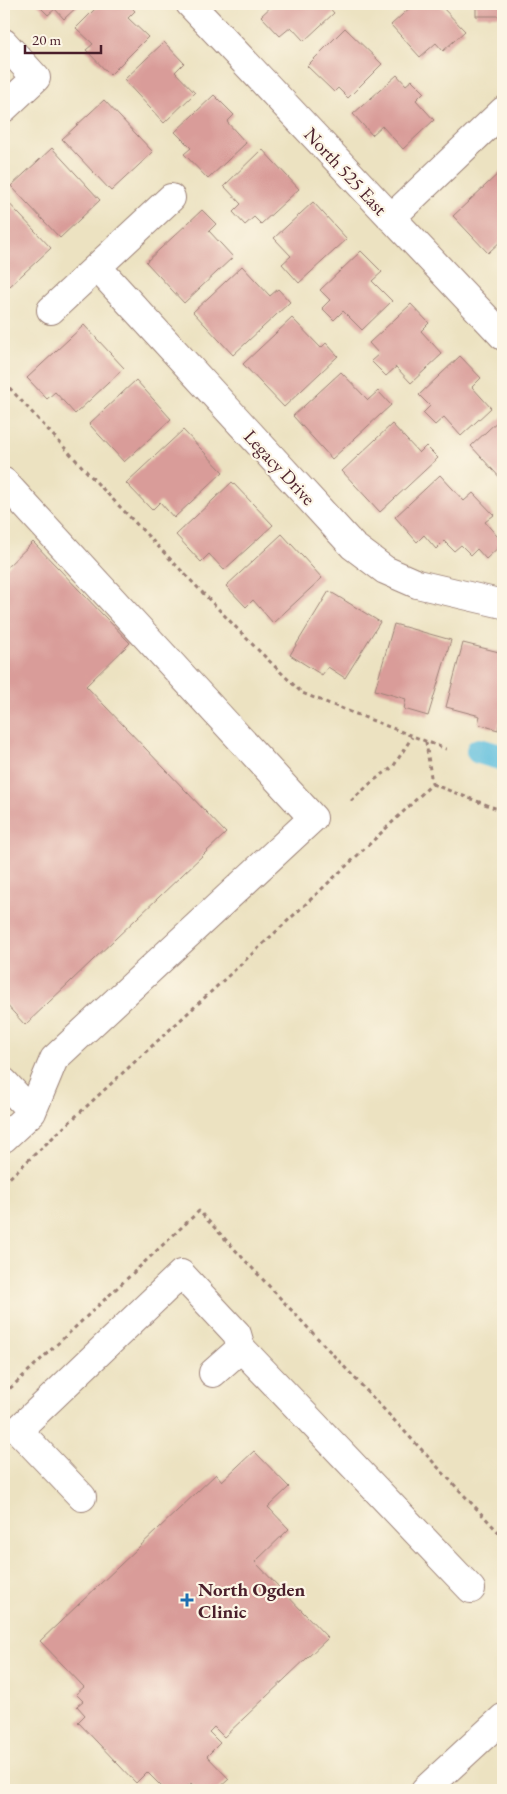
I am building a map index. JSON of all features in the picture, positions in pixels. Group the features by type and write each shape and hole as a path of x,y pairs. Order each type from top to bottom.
{"street":[{"name":"North 525 East","path":"190,4 503,336"},
{"path":"4,43 36,78 4,108"},
{"path":"391,218 503,111"},
{"path":"51,310 171,198"},
{"name":"Legacy Drive","path":"96,267 353,546 385,570 417,584 503,604"},
{"path":"4,482 313,818 54,1059 32,1112 4,1138"},
{"path":"4,1082 32,1112"},
{"path":"82,1497 18,1430 181,1274 237,1334 240,1348 471,1589"},
{"path":"213,1374 240,1348"},
{"path":"425,1790 503,1718"}],"path":[{"path":"4,382 99,485 251,643 302,693 446,749"},
{"path":"351,801 373,781 393,767 412,737"},
{"path":"426,742 432,784"},
{"path":"432,784 494,808 503,809"},
{"path":"4,1183 334,879 432,784"}],"building":[{"path":"37,4 80,4 64,19 55,9 48,15"},
{"path":"100,4 128,4 135,11 128,18 148,37 110,75 86,50 93,44 76,28"},
{"path":"274,4 326,4 334,13 304,41 291,27 280,36 261,16"},
{"path":"414,4 439,4 465,31 443,51 436,43 420,57 391,25"},
{"path":"476,4 503,4 503,16 476,16"},
{"path":"345,28 382,64 348,98 338,88 334,92 307,66"},
{"path":"164,42 184,63 175,72 195,93 164,123 124,80"},
{"path":"397,75 406,85 412,80 424,92 416,100 434,120 403,149 382,126 372,135 353,114"},
{"path":"214,95 234,115 227,122 246,143 208,179 184,154 191,148 175,132"},
{"path":"104,100 153,152 111,191 62,139"},
{"path":"52,148 100,200 60,238 11,186"},
{"path":"262,149 299,189 261,224 254,217 245,225 233,212 241,204 224,186"},
{"path":"502,170 503,239 488,253 453,216"},
{"path":"4,198 51,248 10,286 4,280"},
{"path":"313,202 347,239 299,283 282,264 291,256 274,238"},
{"path":"202,210 216,224 209,231 233,257 184,303 146,262"},
{"path":"361,251 382,272 372,281 392,301 362,330 343,311 334,320 322,308 330,300 320,290"},
{"path":"503,261 503,275 496,267"},
{"path":"242,266 270,296 278,289 290,302 233,355 193,312"},
{"path":"411,304 429,323 421,331 442,354 411,383 396,367 386,376 371,361 379,354 369,343"},
{"path":"292,318 321,348 326,343 338,356 284,407 243,364"},
{"path":"84,325 124,368 75,414 55,392 47,399 27,378"},
{"path":"460,356 481,378 472,387 491,408 461,436 444,417 435,425 423,413 430,406 419,395"},
{"path":"341,372 368,400 378,391 391,405 332,459 293,416"},
{"path":"136,380 171,419 124,462 89,424"},
{"path":"503,416 503,481 471,446"},
{"path":"392,424 419,453 426,446 438,458 380,512 342,471"},
{"path":"183,430 223,472 174,518 160,502 152,510 126,483"},
{"path":"440,475 464,501 473,493 494,515 485,522 503,543 486,559 477,549 471,555 461,545 454,551 444,541 436,549 424,535 417,542 395,517"},
{"path":"232,482 273,525 224,570 209,554 201,562 176,535"},
{"path":"282,534 322,578 273,623 253,600 246,607 226,586"},
{"path":"33,542 130,643 86,686 226,833 25,1025 4,1002 4,570"},
{"path":"329,591 380,622 345,678 328,667 322,675 290,655"},
{"path":"394,624 451,640 428,716 404,709 406,699 375,690"},
{"path":"463,643 503,653 503,710 498,730 478,724 480,716 446,707"},
{"name":"North Ogden Clinic","path":"254,1451 289,1487 268,1507 289,1529 255,1562 328,1638 224,1737 214,1727 209,1732 220,1743 207,1756 229,1779 217,1790 198,1790 191,1783 184,1790 165,1790 147,1772 136,1783 78,1722 85,1715 77,1706 83,1701 76,1694 84,1687 40,1641 216,1474 222,1481"}],"waterway":[{"path":"479,751 503,758"}],"place":[{"name":"North Ogden Clinic","path":"187,1600"}]}
